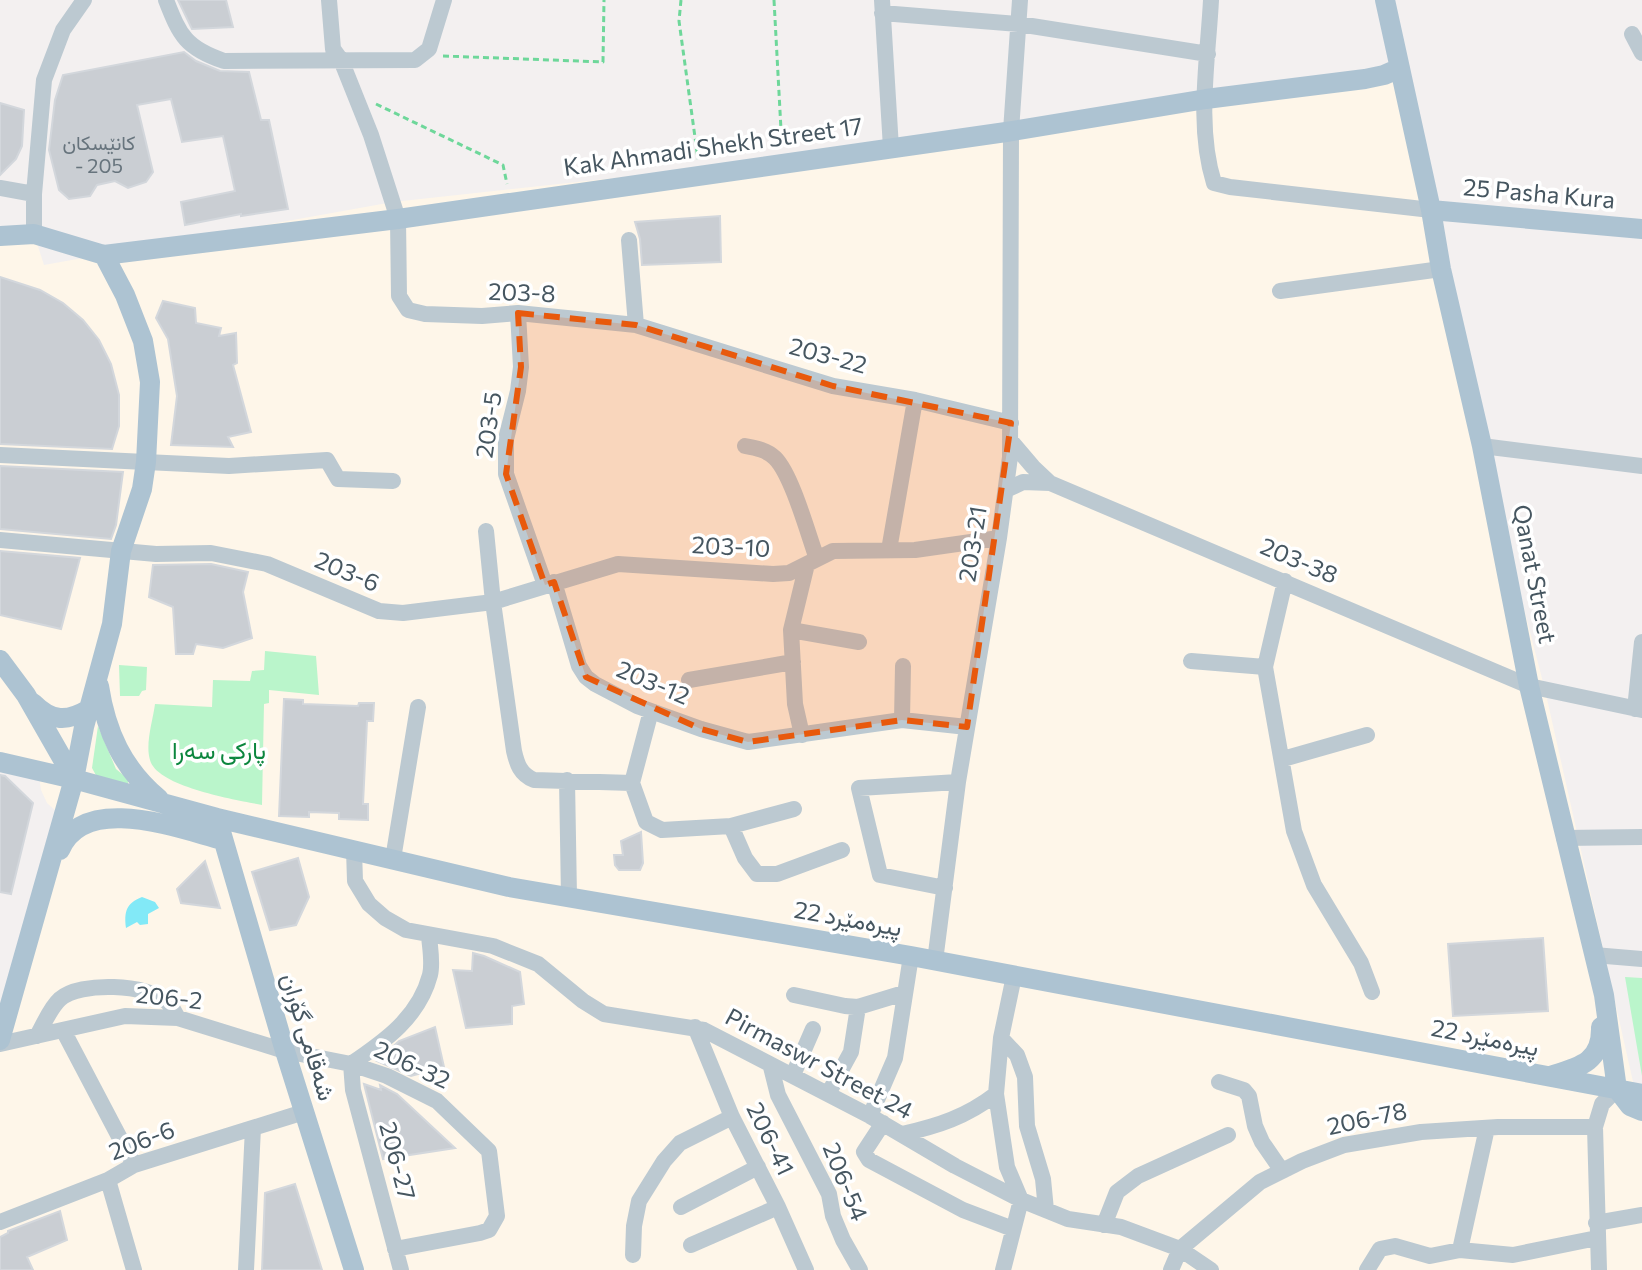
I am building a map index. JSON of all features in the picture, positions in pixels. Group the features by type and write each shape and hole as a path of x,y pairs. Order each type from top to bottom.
{"main road":[{"name":"Qanat Street","path":"1385,0 1441,269 1482,446 1529,686 1604,995 1617,1089"},
{"name":"Kak Ahmadi Shekh Street 17","path":"34,234 104,255 398,219 783,164 1206,99 1365,79 1400,68"},
{"name":"25 Pasha Kura","path":"1431,210 1642,229"},
{"path":"0,236 34,234"},
{"path":"42,895 112,624 121,551 142,489 146,462 150,382 143,341 125,295 104,255"},
{"path":"0,660 26,695 74,779"},
{"path":"98,678 115,744 140,783 166,805"},
{"path":"26,695 47,716 59,720 89,709"},
{"name":"22 پیرەمێرد","path":"0,762 217,818 509,887 911,956 1642,1094"},
{"path":"0,1042 7,997 65,839 84,823 109,818 140,819 223,840"},
{"name":"شەقامی گۆران","path":"217,818 285,1051 354,1270"},
{"path":"1549,1077 1581,1065 1596,1053 1601,1045 1600,1010 1604,995"},
{"path":"1617,1089 1630,1106 1642,1111"}],"street":[{"path":"34,234 34,194 44,80 63,30 84,0"},
{"path":"166,0 179,32 201,53 224,61 415,60 429,49 444,0"},
{"path":"329,0 333,49 355,94 398,219"},
{"name":"203-21","path":"935,961 958,782 1006,490 1011,432 1008,308 1011,131 1020,0"},
{"path":"1211,0 1206,99 1207,161 1214,183 1431,210"},
{"path":"891,148 882,7 1019,24 1208,54"},
{"path":"1632,34 1642,53"},
{"path":"0,188 34,194"},
{"name":"203-8","path":"398,219 399,296 408,310 468,316 518,313 636,325"},
{"path":"629,240 636,325"},
{"path":"1280,291 1441,269"},
{"name":"203-5","path":"518,313 521,367 506,439 506,474 549,584"},
{"name":"203-22","path":"636,325 833,386 915,400 1011,432"},
{"path":"889,550 915,400"},
{"name":"203-38","path":"1011,432 1033,467 1050,483"},
{"path":"745,446 766,451 777,459 789,483 812,562 791,630 795,704 802,735"},
{"path":"1482,446 1642,466"},
{"path":"0,455 229,466 327,460 338,479 393,481"},
{"name":"203-38","path":"1006,490 1023,482 1050,483 1529,686 1639,710"},
{"path":"486,531 514,751 525,776 534,780 632,783"},
{"name":"203-10","path":"549,584 618,564 762,575 789,573 833,551 915,550 999,538"},
{"name":"203-6","path":"0,540 156,554 211,553 267,564 379,611 423,612 493,602 549,584"},
{"path":"1285,581 1265,667 1294,831 1314,885 1361,963 1372,992"},
{"name":"203-12","path":"549,584 579,666 586,677 612,694 651,711 748,742 902,720 967,727"},
{"path":"791,630 859,642"},
{"path":"1639,710 1642,642"},
{"path":"1191,661 1265,667"},
{"path":"689,680 793,662"},
{"path":"902,720 903,666"},
{"path":"393,859 418,707"},
{"path":"651,711 632,783 646,822 662,830 731,826 794,809"},
{"path":"1283,759 1367,735"},
{"path":"567,780 569,897"},
{"path":"945,888 880,875 859,788 958,782"},
{"path":"731,826 745,858 757,874 777,874 842,850"},
{"path":"1564,838 1642,837"},
{"name":"Pirmaswr Street 24","path":"354,850 355,881 369,904 406,930 493,946 538,964 604,1014 695,1027 771,1067 793,1075 1021,1200 1068,1219 1121,1227 1180,1249 1211,1270"},
{"path":"351,1064 387,1040 416,1009 431,973 429,936"},
{"path":"1594,955 1642,959"},
{"path":"911,956 895,1058 864,1152 869,1160 963,1210 1013,1229"},
{"path":"1003,1270 1021,1200 1007,1167 996,1094 1001,1038 1014,976"},
{"path":"37,1036 58,1000 88,986 114,986 157,996 168,1002 178,1018"},
{"path":"794,995 858,1007 904,993"},
{"path":"828,1094 851,1052 858,1007"},
{"name":"206-2","path":"0,1042 125,1016 178,1018 285,1051"},
{"name":"206-41","path":"695,1027 732,1117 806,1270"},
{"path":"793,1075 813,1029"},
{"path":"63,1030 134,1165"},
{"path":"1001,1038 1017,1055 1025,1077 1027,1126 1043,1179 1046,1210"},
{"name":"206-32","path":"285,1051 351,1064 387,1076 450,1110 457,1122 489,1151 497,1216 489,1230 395,1249"},
{"name":"206-27","path":"351,1064 353,1090 401,1270"},
{"name":"206-54","path":"771,1067 778,1095 822,1180 843,1240 860,1270"},
{"path":"1219,1082 1244,1090 1249,1096 1262,1142 1282,1171"},
{"path":"1599,1270 1595,1127 1602,1104 1617,1089"},
{"path":"902,1134 955,1120 996,1094"},
{"name":"206-6","path":"0,1222 108,1180 134,1165 304,1112"},
{"path":"633,1255 639,1201 664,1161 680,1143 732,1117"},
{"name":"206-78","path":"1180,1249 1260,1182 1344,1145 1421,1132 1595,1127"},
{"path":"246,1270 253,1128"},
{"path":"1460,1250 1487,1128"},
{"path":"1104,1225 1117,1192 1138,1176 1228,1135"},
{"path":"681,1207 758,1167"},
{"path":"108,1180 134,1270"},
{"path":"691,1245 778,1207"},
{"path":"1367,1270 1380,1249 1395,1246 1429,1263 1460,1250 1513,1255 1642,1215"},
{"path":"1171,1270 1180,1249"},
{"path":"1528,1270 1530,1251"}],"path":[{"path":"423,56 603,62 604,0"},
{"path":"681,0 679,21 700,175"},
{"path":"774,0 783,164"},
{"path":"355,94 503,165 510,203"}],"highlighted area":[{"path":"518,313 636,325 833,386 1011,423 967,727 902,720 748,742 701,729 586,677 554,582 545,585 506,474 521,367"}],"shaded area":[{"path":"1400,68 1482,446 1545,690 1638,1104 1642,1106 1642,1270 0,1270 0,1040 57,812 47,803 39,776 0,762 0,237 34,234 44,265 393,202 891,148"}],"green space":[{"name":"پارکی سەرا","path":"265,651 316,656 319,695 269,690 269,703 264,704 262,805 199,791 167,778 156,769 150,760 148,747 155,704 212,707 213,680 250,681 252,671 264,670"},
{"path":"119,665 147,667 146,690 139,696 120,696"},
{"path":"98,726 116,769 128,779 128,788 98,779 92,768"},
{"path":"1625,977 1642,978 1642,1076"}],"water":[{"path":"142,897 155,902 159,908 148,914 148,924 140,925 137,922 126,928 127,909"}],"building":[{"path":"178,0 226,0 233,27 192,29"},
{"path":"184,52 220,71 249,72 261,120 269,120 288,209 185,225 181,202 235,191 223,136 182,142 171,99 137,105 153,172 146,182 128,188 115,181 97,185 90,196 69,199 59,190 49,150 55,100 63,75"},
{"path":"0,103 24,110 22,146 16,159 0,175"},
{"path":"720,216 721,262 642,265 635,222"},
{"path":"0,277 40,290 63,303 83,320 99,340 111,364 119,395 119,426 112,449 0,444"},
{"path":"163,301 195,308 196,323 221,328 219,336 236,333 237,363 233,365 251,432 228,437 233,447 171,445 177,396 168,339 156,318"},
{"path":"0,466 123,472 116,525 111,539 0,529"},
{"path":"0,551 80,558 61,629 0,615"},
{"path":"211,564 248,572 243,592 252,638 223,648 196,644 193,654 176,654 173,607 149,597 153,565"},
{"path":"284,699 303,700 303,704 358,706 359,703 374,703 373,721 367,721 363,804 368,804 368,820 339,819 339,813 309,812 309,817 279,816"},
{"path":"0,775 5,776 33,803 11,894 0,892"},
{"path":"641,832 643,863 640,870 619,870 614,855 623,855 621,841"},
{"path":"298,858 309,897 296,925 270,930 252,872"},
{"path":"205,861 220,908 181,903 177,889"},
{"path":"1543,938 1548,1011 1453,1016 1448,944"},
{"path":"473,953 520,972 524,1004 512,1006 512,1024 466,1028 453,970 472,971"},
{"path":"435,1027 444,1067 411,1076 377,1061 399,1041"},
{"path":"364,1084 381,1090 380,1085 397,1094 455,1148 383,1159"},
{"path":"295,1184 322,1270 262,1270 265,1193"},
{"path":"60,1211 67,1240 27,1257 33,1270 0,1270 0,1237"}]}
